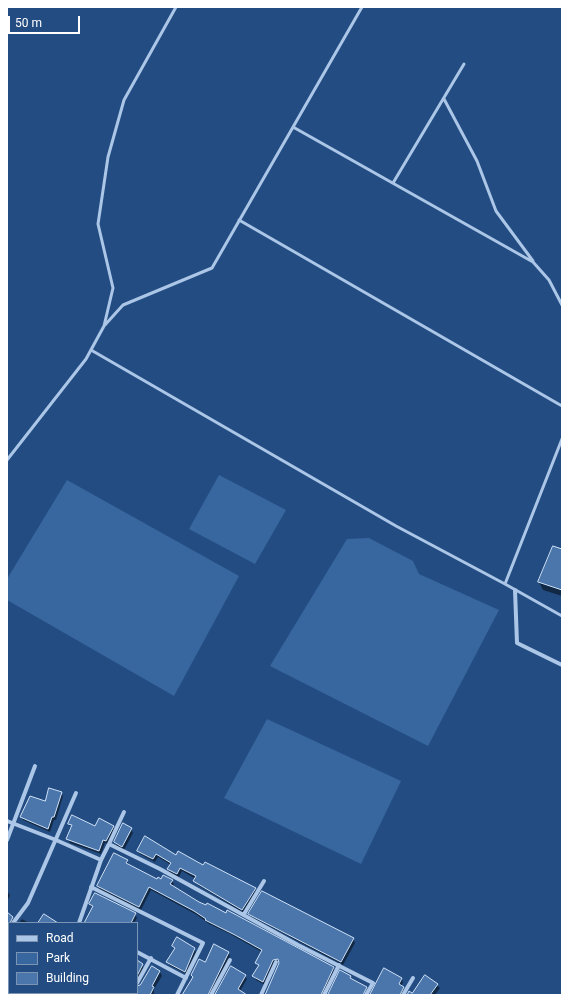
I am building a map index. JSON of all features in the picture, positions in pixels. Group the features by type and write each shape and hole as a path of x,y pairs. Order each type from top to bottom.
{"street":[{"path":"515,590 517,643 562,665"},
{"path":"7,840 35,766"},
{"path":"14,922 28,903 76,794"},
{"path":"79,922 101,860 124,812"},
{"path":"7,821 56,840 101,860"},
{"path":"109,844 160,869 373,983 366,995"},
{"path":"244,914 264,881"},
{"path":"92,887 204,943 178,995"},
{"path":"138,952 186,978"},
{"path":"138,981 151,958"},
{"path":"211,995 230,960"},
{"path":"261,995 276,962"},
{"path":"324,995 339,966"},
{"path":"403,995 414,978"}],"lane":[{"path":"104,326 113,288 98,224 108,157 124,100 176,7"},
{"path":"7,460 86,359 104,326 123,305 212,268 362,7"},
{"path":"393,184 464,64"},
{"path":"444,99 477,162 496,211 533,262 549,280 562,305"},
{"path":"293,127 533,262"},
{"path":"240,220 562,406"},
{"path":"91,350 396,526 562,616"},
{"path":"504,584 562,439"}],"green space":[{"path":"219,475 286,510 255,564 189,529"},
{"path":"67,480 239,576 174,696 7,600 7,579"},
{"path":"369,538 413,561 419,574 499,610 428,746 270,666 347,539"},
{"path":"267,719 401,781 361,864 224,798"}],"building":[{"path":"553,546 562,549 562,590 538,582"},
{"path":"49,788 62,792 54,817 52,817 48,829 20,817 30,796 45,801"},
{"path":"72,815 95,826 99,818 114,826 106,841 103,840 99,851 66,839 72,825 68,824"},
{"path":"123,823 132,828 122,847 114,842"},
{"path":"145,836 176,855 178,851 203,865 205,862 256,888 242,910 193,881 196,876 180,868 177,874 167,869 171,863 156,854 153,859 137,851"},
{"path":"114,853 128,860 126,863 157,879 158,877 161,879 163,875 173,880 170,884 199,902 206,905 207,903 226,913 227,910 334,967 321,995 265,995 279,963 278,959 273,960 263,982 252,976 259,965 255,963 262,950 205,920 206,919 194,911 149,887 139,907 97,886"},
{"path":"262,891 354,938 341,962 248,914"},
{"path":"95,893 136,913 132,922 85,922 93,906 89,904"},
{"path":"7,912 13,917 10,922 7,923"},
{"path":"44,914 56,922 39,922"},
{"path":"177,937 195,948 185,972 166,962 175,948 172,946"},
{"path":"214,944 229,952 208,995 182,995 193,977 191,975 199,959 205,962"},
{"path":"138,961 143,964 138,974"},
{"path":"152,966 160,971 152,986 154,987 150,995 137,995 138,986 140,985"},
{"path":"231,966 246,975 238,989 247,995 215,995"},
{"path":"384,968 402,978 399,984 404,987 400,995 370,995"},
{"path":"340,970 351,976 350,978 367,987 363,995 328,995"},
{"path":"425,975 438,984 430,995 407,995 409,991 412,993"}]}
